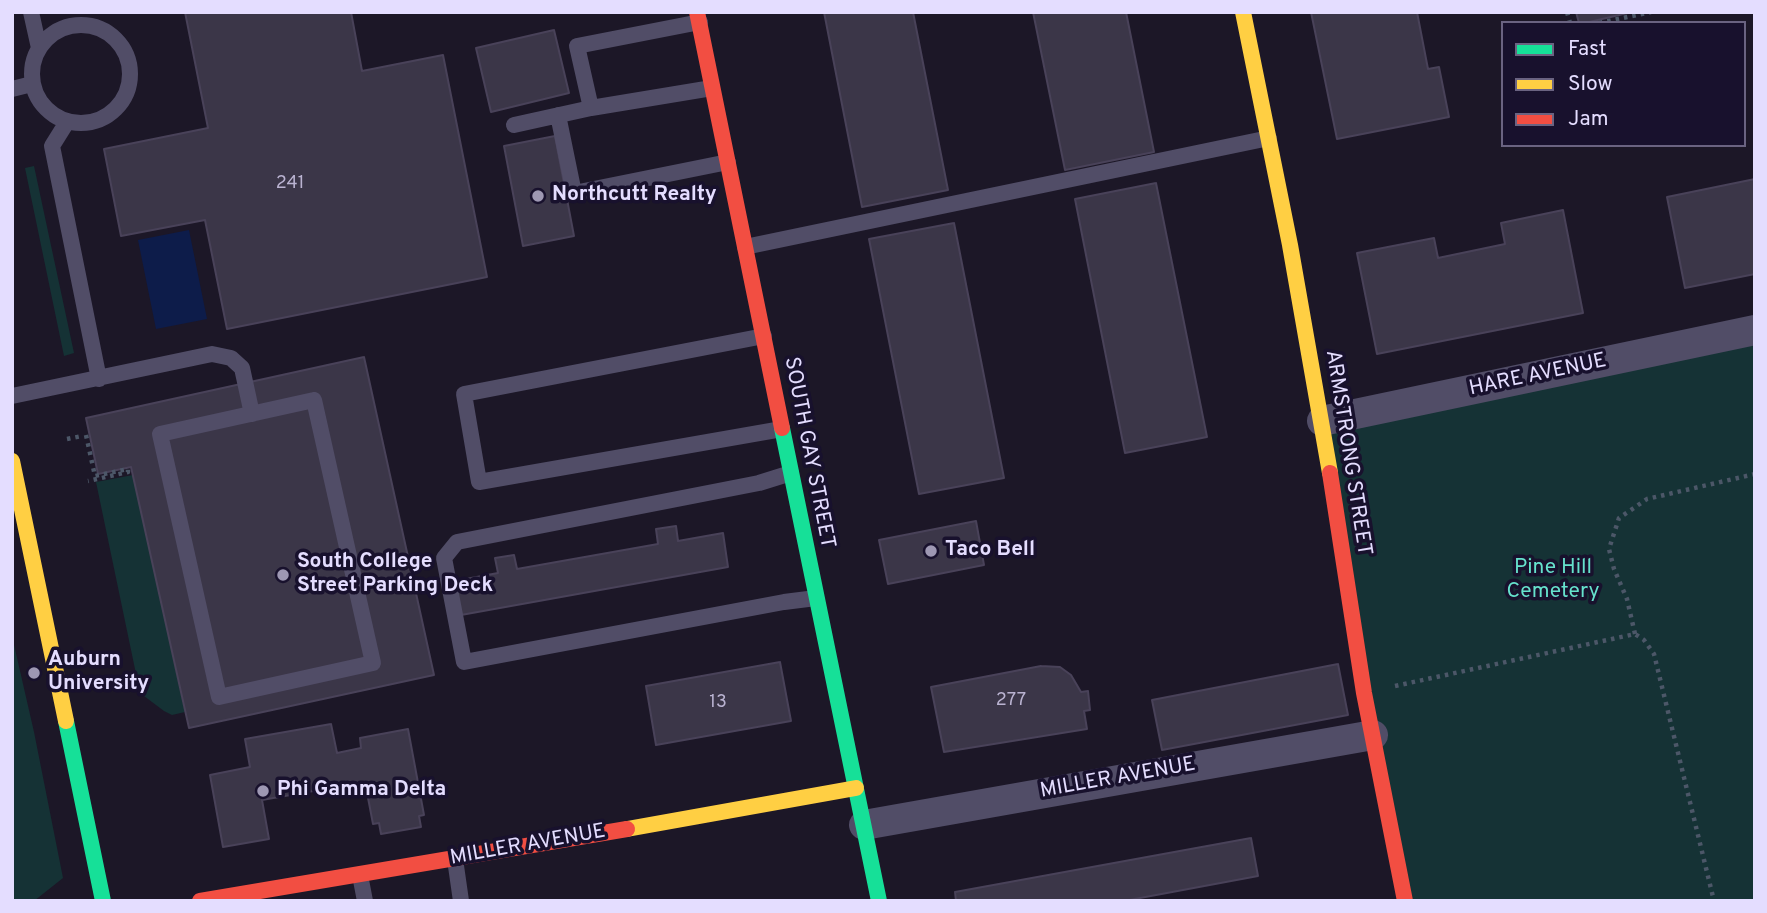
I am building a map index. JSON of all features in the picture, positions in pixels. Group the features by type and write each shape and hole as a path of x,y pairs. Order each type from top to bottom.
{"street":[{"name":"ARMSTRONG STREET","path":"1243,12 1322,422 1364,693 1405,901"},
{"name":"SOUTH GAY STREET","path":"698,17 880,901"},
{"name":"HARE AVENUE","path":"1322,422 1755,330"},
{"path":"12,461 103,901"},
{"name":"MILLER AVENUE","path":"864,825 1373,735"},
{"name":"MILLER AVENUE","path":"201,901 856,788"}],"lane":[{"path":"31,12 39,48"},
{"path":"591,108 577,46 698,17"},
{"path":"90,25 109,33 123,47 130,65 130,85 121,104 106,117 87,123 67,122 51,114 39,100 32,84 32,65 39,48 52,34 70,26 90,25"},
{"path":"12,89 32,84"},
{"path":"514,125 591,108 713,88"},
{"path":"558,115 574,193 728,162"},
{"path":"67,122 52,146 99,379"},
{"path":"746,247 1269,138"},
{"path":"764,336 464,394 479,482 782,429"},
{"path":"12,396 212,354 231,358 242,368 252,414"},
{"path":"314,400 373,663 219,697 160,434 252,414 314,400"},
{"path":"791,473 759,483 457,542 444,558 464,662 816,598"},
{"path":"455,859 461,901"},
{"path":"360,875 365,901"}],"path":[{"path":"1608,21 1651,12"},
{"path":"67,439 84,436 95,476 128,469 128,472 88,481"},
{"path":"1714,901 1654,654 1644,640 1635,634 1627,599 1609,549 1619,517 1647,499 1755,474"},
{"path":"1364,693 1635,634"}],"green space":[{"path":"34,166 74,353 64,356 25,168"},
{"name":"Pine Hill Cemetery","path":"1755,331 1755,901 1405,901 1322,422"},
{"path":"133,475 185,712 172,715 140,693 96,482"},
{"path":"12,636 63,878 34,901 12,901"}],"water":[{"path":"189,230 207,319 156,329 138,240"}],"building":[{"path":"185,12 351,12 362,71 443,55 487,277 227,329 205,220 121,236 104,149 208,128"},
{"path":"824,12 913,12 948,190 862,207"},
{"path":"1033,12 1126,12 1154,152 1065,170"},
{"path":"1311,12 1417,12 1428,69 1439,67 1449,117 1337,139"},
{"path":"1576,12 1632,12 1594,21 1578,21"},
{"path":"554,30 569,93 491,112 476,48"},
{"path":"555,136 574,236 523,246 504,146"},
{"path":"1755,179 1755,274 1685,288 1667,197"},
{"path":"1156,183 1207,437 1125,453 1075,199"},
{"path":"1563,210 1583,313 1377,354 1357,253 1434,238 1438,258 1505,244 1501,223"},
{"path":"954,223 1004,478 919,494 869,239"},
{"name":"South College Street Parking Deck","path":"364,357 434,675 189,728 131,467 98,474 86,418"},
{"path":"976,521 984,565 888,584 879,540"},
{"path":"676,526 678,541 723,533 728,567 461,615 455,581 498,573 495,558 514,555 517,569 658,544 656,529"},
{"path":"780,662 791,721 656,745 646,686"},
{"path":"1338,664 1348,715 1162,750 1152,700"},
{"path":"1041,666 1060,667 1071,675 1081,692 1088,691 1090,710 1084,711 1087,729 944,752 931,687"},
{"name":"Phi Gamma Delta","path":"331,724 337,753 361,748 360,738 408,729 424,815 419,816 421,827 381,834 379,823 373,824 365,782 262,800 269,839 223,847 210,775 250,767 245,739"},
{"path":"1251,838 1258,876 1124,901 956,901 955,892"}],"traffic: fast":[{"path":"782,428 879,901"},
{"path":"66,721 103,901"}],"traffic: slow":[{"path":"1243,12 1290,245 1330,473"},
{"path":"12,461 66,721"},
{"path":"627,829 856,788"}],"traffic: jam":[{"path":"697,12 782,428"},
{"path":"1330,473 1364,693 1405,901"},
{"path":"200,901 627,829"}],"place":[{"name":"Northcutt Realty","path":"538,196"},
{"name":"Taco Bell","path":"931,551"},
{"name":"South College Street Parking Deck","path":"283,575"},
{"name":"Auburn University","path":"34,673"},
{"name":"Phi Gamma Delta","path":"263,791"}]}
